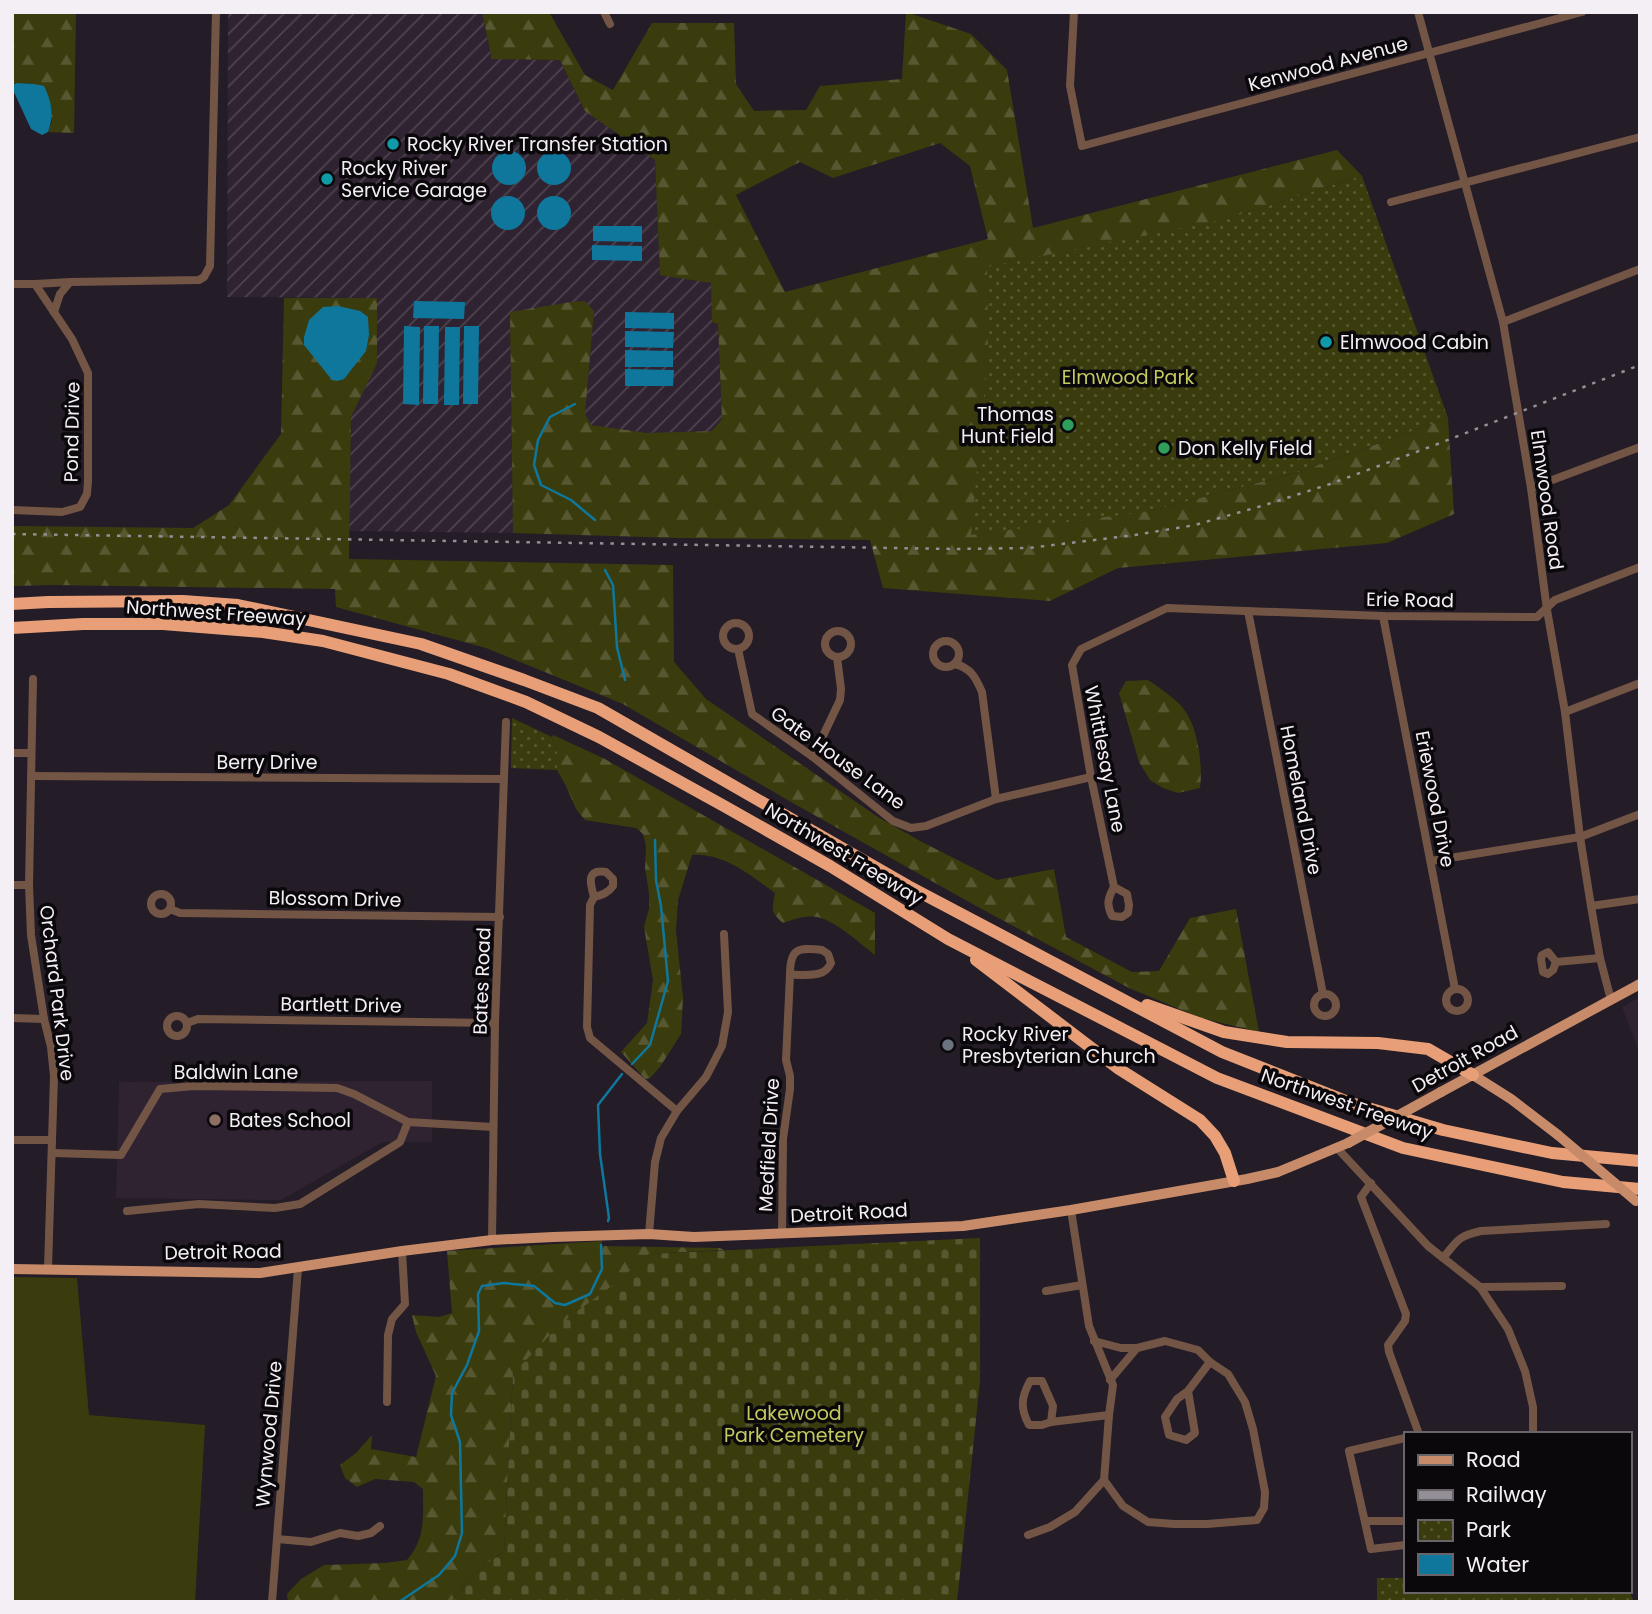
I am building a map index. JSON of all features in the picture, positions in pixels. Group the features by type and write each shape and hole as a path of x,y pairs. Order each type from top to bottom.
{"highway":[{"name":"Northwest Freeway","path":"12,604 183,601 237,605 421,644 598,708 908,886 1222,1052 1351,1103 1443,1130 1552,1153 1640,1161"},
{"name":"Northwest Freeway","path":"12,628 83,624 163,624 263,632 323,641 449,674 526,702 599,737 830,866 948,939 1217,1078 1403,1148 1639,1198"},
{"path":"948,939 1119,1069 1200,1120 1225,1153 1234,1181"},
{"path":"1108,992 1224,1032 1287,1042 1378,1043 1429,1049 1473,1075"}],"main road":[{"name":"Detroit Road","path":"12,1269 260,1273 492,1240 649,1234 694,1237 963,1226 1071,1210 1279,1172 1343,1146 1640,984"},
{"path":"1473,1075 1511,1099 1639,1198"}],"street":[{"path":"12,285 199,280 204,277 210,266 216,12"},
{"path":"604,12 610,24"},
{"name":"Kenwood Avenue","path":"1074,12 1070,86 1082,146 1582,12"},
{"name":"Elmwood Road","path":"1418,12 1503,321 1565,712 1580,837 1600,958 1611,1000"},
{"path":"1391,202 1640,137"},
{"path":"1503,321 1640,269"},
{"path":"54,312 60,294 70,282"},
{"name":"Pond Drive","path":"12,510 62,512 80,507 87,494 88,373 72,339 36,284"},
{"path":"1531,488 1640,447"},
{"name":"Erie Road","path":"1167,608 1382,616 1537,617 1555,600 1640,567"},
{"name":"Whittlesay Lane","path":"1114,887 1091,777 1072,665 1081,649 1167,608"},
{"name":"Homeland Drive","path":"1248,611 1323,994"},
{"name":"Eriewood Drive","path":"1382,616 1455,989"},
{"name":"Gate House Lane","path":"738,649 752,714 813,757 893,821 911,828 926,826 996,799 1091,777"},
{"path":"813,757 840,700 837,657"},
{"path":"955,664 963,666 976,676 982,692 996,799"},
{"name":"Orchard Park Drive","path":"33,680 29,885 31,935 54,1076 48,1268"},
{"path":"1565,712 1640,683"},
{"name":"Bates Road","path":"492,1240 495,1023 506,722"},
{"path":"12,753 31,753"},
{"name":"Berry Drive","path":"31,776 503,779"},
{"path":"1431,861 1580,837 1640,814"},
{"path":"12,885 29,885"},
{"path":"594,897 590,905 587,1027 590,1038 677,1111"},
{"path":"1591,906 1640,899"},
{"name":"Blossom Drive","path":"170,909 180,913 499,917"},
{"path":"649,1234 655,1161 661,1138 677,1111 706,1077 722,1046 728,1012 724,934"},
{"name":"Medfield Drive","path":"782,1234 783,1139 790,1089 786,1059 790,961 798,950 822,950 830,958 831,963 825,972 790,975"},
{"path":"1556,962 1600,958"},
{"path":"12,1018 44,1019"},
{"name":"Bartlett Drive","path":"187,1023 198,1019 495,1023"},
{"name":"Baldwin Lane","path":"52,1153 121,1155 160,1089 194,1086 337,1088 355,1094 408,1122 493,1127"},
{"path":"127,1212 199,1203 275,1208 300,1203 400,1142 408,1122"},
{"path":"12,1140 52,1140"},
{"path":"1343,1146 1371,1183 1428,1246 1480,1287 1508,1329 1525,1371 1533,1407 1533,1432"},
{"path":"1371,1183 1361,1197 1406,1314 1405,1321 1388,1345 1389,1352 1418,1432"},
{"path":"1028,1535 1076,1513 1104,1480 1113,1385 1089,1326 1071,1210"},
{"path":"1443,1258 1465,1235 1481,1231 1606,1224"},
{"path":"387,1402 388,1335 392,1319 405,1304 402,1251"},
{"name":"Wynwood Drive","path":"272,1602 298,1268"},
{"path":"1046,1291 1082,1285"},
{"path":"1480,1287 1562,1286"},
{"path":"1094,1341 1121,1348 1137,1348 1166,1341 1198,1350 1228,1374 1245,1402 1253,1429 1265,1492 1264,1508 1256,1520 1207,1524 1148,1522 1123,1506 1104,1480"},
{"path":"1111,1380 1137,1348"},
{"path":"1188,1391 1195,1433 1186,1440 1169,1435 1165,1417 1177,1399 1188,1391 1210,1362"},
{"path":"1051,1422 1053,1406 1042,1381 1030,1381 1024,1393 1022,1412 1029,1425 1109,1415"},
{"path":"1404,1438 1349,1451 1371,1549 1404,1545"},
{"path":"1364,1521 1404,1521"},
{"path":"277,1539 311,1542 340,1534 358,1536 370,1534 380,1525"}],"shaded area":[{"path":"228,12 482,12 492,59 560,60 585,111 655,160 660,274 712,283 712,322 718,323 722,419 712,431 647,433 591,425 585,414 594,311 510,313 513,533 349,531 351,417 377,363 377,298 227,297"},
{"path":"1640,997 1640,1053 1622,1007"},
{"path":"432,1081 432,1142 383,1142 281,1200 116,1198 119,1082"}],"green space":[{"path":"12,12 76,12 74,133 48,132 52,121 34,84 12,85"},
{"path":"482,12 549,12 585,75 613,90 652,23 734,23 736,84 754,111 806,110 820,86 902,79 906,12 971,34 1007,70 1033,228 1337,150 1362,176 1227,219 1150,511 1302,471 1448,418 1454,514 1387,543 1118,568 1050,601 883,588 870,540 513,533 510,312 585,301 594,311 585,414 591,425 647,433 712,431 722,419 718,324 712,322 711,283 660,275 655,160 585,111 560,60 492,59","holes":["940,143 970,166 988,239 785,292 736,195 800,162 833,178"]},
{"name":"Elmwood Park","path":"1362,176 1448,418 1302,471 1150,511 971,535 988,353 987,267 1227,219"},
{"path":"284,298 377,298 377,363 351,417 349,559 673,565 674,662 706,699 878,817 997,880 1054,869 1066,937 1132,972 1159,971 1190,918 1236,909 1259,1032 1201,1018 1129,988 978,907 623,704 486,648 336,607 335,589 12,586 12,526 193,528 229,505 281,434"},
{"path":"1148,680 1176,701 1188,716 1198,746 1200,788 1178,793 1163,788 1150,780 1139,762 1119,693 1126,681"},
{"path":"512,718 552,737 557,753 557,770 511,768"},
{"path":"553,735 603,758 875,913 875,955 824,919 804,917 783,923 773,910 775,893 726,861 692,855 678,900 676,931 683,998 681,1034 660,1067 650,1078 645,1079 621,1052 647,1023 653,980 644,927 649,909 649,893 643,834 636,828 585,820 576,809 557,770"},
{"name":"Lakewood Park Cemetery","path":"980,1238 980,1381 957,1602 451,1602 473,1574 504,1551 513,1374 561,1323 613,1285 649,1254"},
{"path":"602,1241 602,1246 724,1250 649,1254 513,1374 504,1551 473,1574 451,1602 288,1602 287,1594 301,1579 324,1565 407,1560 418,1544 422,1527 423,1489 414,1482 375,1479 357,1487 345,1478 340,1465 356,1453 372,1435 371,1449 416,1457 436,1376 416,1332 412,1315 439,1317 452,1313 447,1251"},
{"path":"12,1277 77,1278 89,1415 205,1425 195,1602 12,1602"},
{"path":"1377,1578 1404,1578 1404,1593 1630,1593 1634,1602 1377,1602"}],"water":[{"path":"17,83 44,86 51,109 48,132 42,135 31,129 13,90 13,85"},
{"path":"509,151 521,156 526,168 521,180 509,185 497,180 492,168 497,156"},
{"path":"554,151 566,156 571,168 566,180 554,185 542,180 537,168 542,156"},
{"path":"508,196 520,201 525,213 520,225 508,230 496,225 491,213 496,201"},
{"path":"554,196 566,201 571,213 566,225 554,230 542,225 537,213 542,201"},
{"path":"593,226 642,226 642,242 593,241"},
{"path":"592,245 642,246 642,261 592,260"},
{"path":"414,301 465,302 464,319 413,318"},
{"path":"338,306 360,311 368,317 369,335 366,351 344,379 337,381 332,380 304,345 304,337 309,320 323,307"},
{"path":"625,312 674,313 674,329 625,328"},
{"path":"404,326 420,327 419,405 403,404"},
{"path":"424,326 439,326 438,404 423,404"},
{"path":"464,326 479,326 478,404 463,404"},
{"path":"445,327 460,327 459,405 444,405"},
{"path":"625,331 674,332 673,348 625,347"},
{"path":"625,350 673,351 673,367 625,367"},
{"path":"625,369 674,370 673,386 625,386"}],"waterway":[{"path":"575,404 550,417 538,440 534,465 541,485 571,500 595,520"},
{"path":"605,570 613,585 617,647 625,680"},
{"path":"632,1064 650,1045 668,981 656,880 655,840"},
{"path":"608,1221 600,1154 598,1105 622,1074"},
{"path":"399,1602 439,1575 455,1556 462,1533 460,1442 451,1415 452,1393 467,1365 479,1331 478,1294 482,1286 504,1283 534,1286 555,1303 565,1305 590,1294 602,1269 601,1245"}],"railway":[{"path":"12,534 1029,548 1195,525 1265,505 1435,445 1640,365"}],"place":[{"name":"Rocky River Transfer Station","path":"393,144"},
{"name":"Rocky River Service Garage","path":"327,179"},
{"name":"Elmwood Cabin","path":"1326,342"},
{"name":"Thomas Hunt Field","path":"1068,425"},
{"name":"Don Kelly Field","path":"1164,448"},
{"name":"Rocky River Presbyterian Church","path":"948,1045"},
{"name":"Bates School","path":"215,1120"}]}
